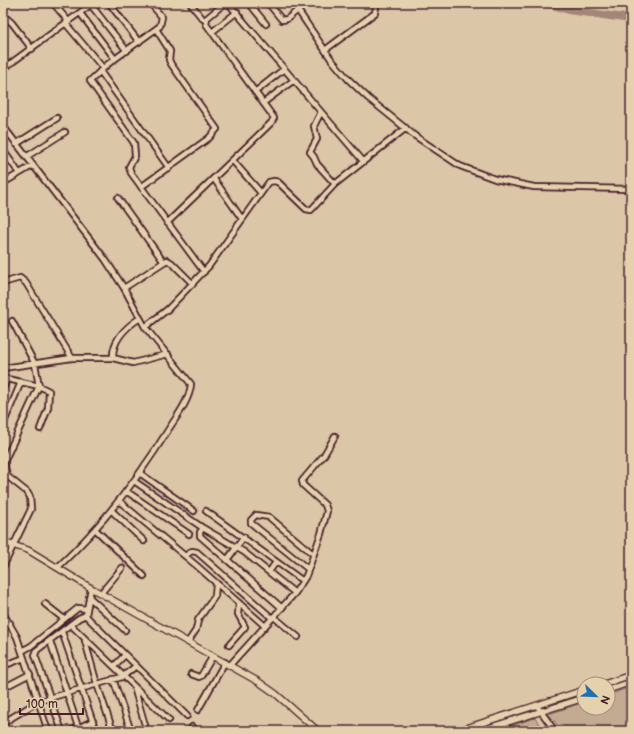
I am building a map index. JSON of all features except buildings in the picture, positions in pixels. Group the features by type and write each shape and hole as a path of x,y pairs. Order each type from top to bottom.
{"street":[{"path":"52,3 102,70 169,168"},
{"path":"108,3 139,42"},
{"path":"150,3 162,17 162,22 156,30 115,59 91,79 90,83 134,143 135,156 129,169 204,272"},
{"path":"167,223 273,121 273,116 212,32 206,21 190,3"},
{"path":"206,21 225,3"},
{"path":"228,3 363,161"},
{"path":"249,3 266,24"},
{"path":"268,3 282,20 287,19 298,10"},
{"path":"293,3 325,50 348,79 406,128 460,166 495,179 534,187 631,189"},
{"path":"325,50 375,13 376,7 374,3"},
{"path":"3,69 92,4 127,51"},
{"path":"212,32 237,12"},
{"path":"80,13 115,59"},
{"path":"3,15 12,23 32,49"},
{"path":"141,187 209,138 217,129 171,64 169,60 170,51 156,30"},
{"path":"255,92 284,69"},
{"path":"263,103 294,80"},
{"path":"321,112 314,126 317,139 310,152 314,157 316,164 335,184"},
{"path":"16,144 57,118"},
{"path":"3,126 32,166 105,259 124,288 145,327 190,382 191,386 179,414 140,474 96,530 58,567"},
{"path":"145,327 168,309 204,272 223,249 242,219 270,182 278,182 306,209 311,210 335,184 406,128"},
{"path":"26,158 65,132"},
{"path":"3,150 19,173"},
{"path":"233,161 261,193"},
{"path":"4,181 32,166"},
{"path":"214,179 242,219"},
{"path":"118,198 164,261"},
{"path":"124,288 164,261 170,260 193,284"},
{"path":"3,283 20,278 26,283 72,358"},
{"path":"113,358 113,348 121,335 128,326 140,318"},
{"path":"3,567 15,545 21,528 30,514 31,504 26,492 8,479 3,466 39,386 35,364 12,321"},
{"path":"3,368 72,358 113,358 133,363 168,354"},
{"path":"3,389 5,379 39,386 49,391 48,408 40,429"},
{"path":"3,425 21,382"},
{"path":"198,710 227,664 273,618 295,593 303,581 321,534 326,508 303,485 302,481 324,455 335,436"},
{"path":"140,474 194,511"},
{"path":"134,481 203,528 237,548 295,593"},
{"path":"126,491 189,534"},
{"path":"119,501 265,626"},
{"path":"112,511 144,541"},
{"path":"206,511 303,581"},
{"path":"308,569 250,520 256,515 269,517 313,554"},
{"path":"203,528 200,532 200,536 282,608"},
{"path":"96,530 144,576"},
{"path":"227,560 244,538"},
{"path":"3,542 28,550 91,588 269,688 318,731"},
{"path":"185,556 192,551 195,551 252,602 298,637"},
{"path":"269,572 276,562"},
{"path":"101,593 122,568"},
{"path":"188,642 196,630 198,620 215,596 216,584"},
{"path":"62,731 35,655 37,650 87,612 91,588"},
{"path":"234,599 241,591"},
{"path":"89,597 125,630"},
{"path":"245,609 252,602"},
{"path":"229,645 245,627 238,614 239,603"},
{"path":"45,604 64,618"},
{"path":"22,651 31,646 78,608 87,612 125,655 187,716"},
{"path":"3,613 10,623 22,651 48,731"},
{"path":"3,628 10,623"},
{"path":"71,625 169,720"},
{"path":"62,632 96,731"},
{"path":"85,639 97,684 113,731"},
{"path":"50,641 78,727"},
{"path":"114,666 125,655"},
{"path":"191,674 199,677 201,676 213,656"},
{"path":"3,666 24,658"},
{"path":"3,722 39,701 124,676 136,666"},
{"path":"3,688 30,674"},
{"path":"616,680 631,675"},
{"path":"113,679 131,731"},
{"path":"616,687 631,682"},
{"path":"134,686 145,725"},
{"path":"457,731 576,693"},
{"path":"479,731 576,701"},
{"path":"537,706 555,731"},
{"path":"71,731 92,721"},
{"path":"192,727 196,731"}],"shaded area":[{"path":"631,687 631,731 562,731 549,714 576,705 576,716 616,716 616,692"},
{"path":"535,718 544,731 494,731"}],"waterway":[{"path":"546,3 569,10 631,19"}]}
